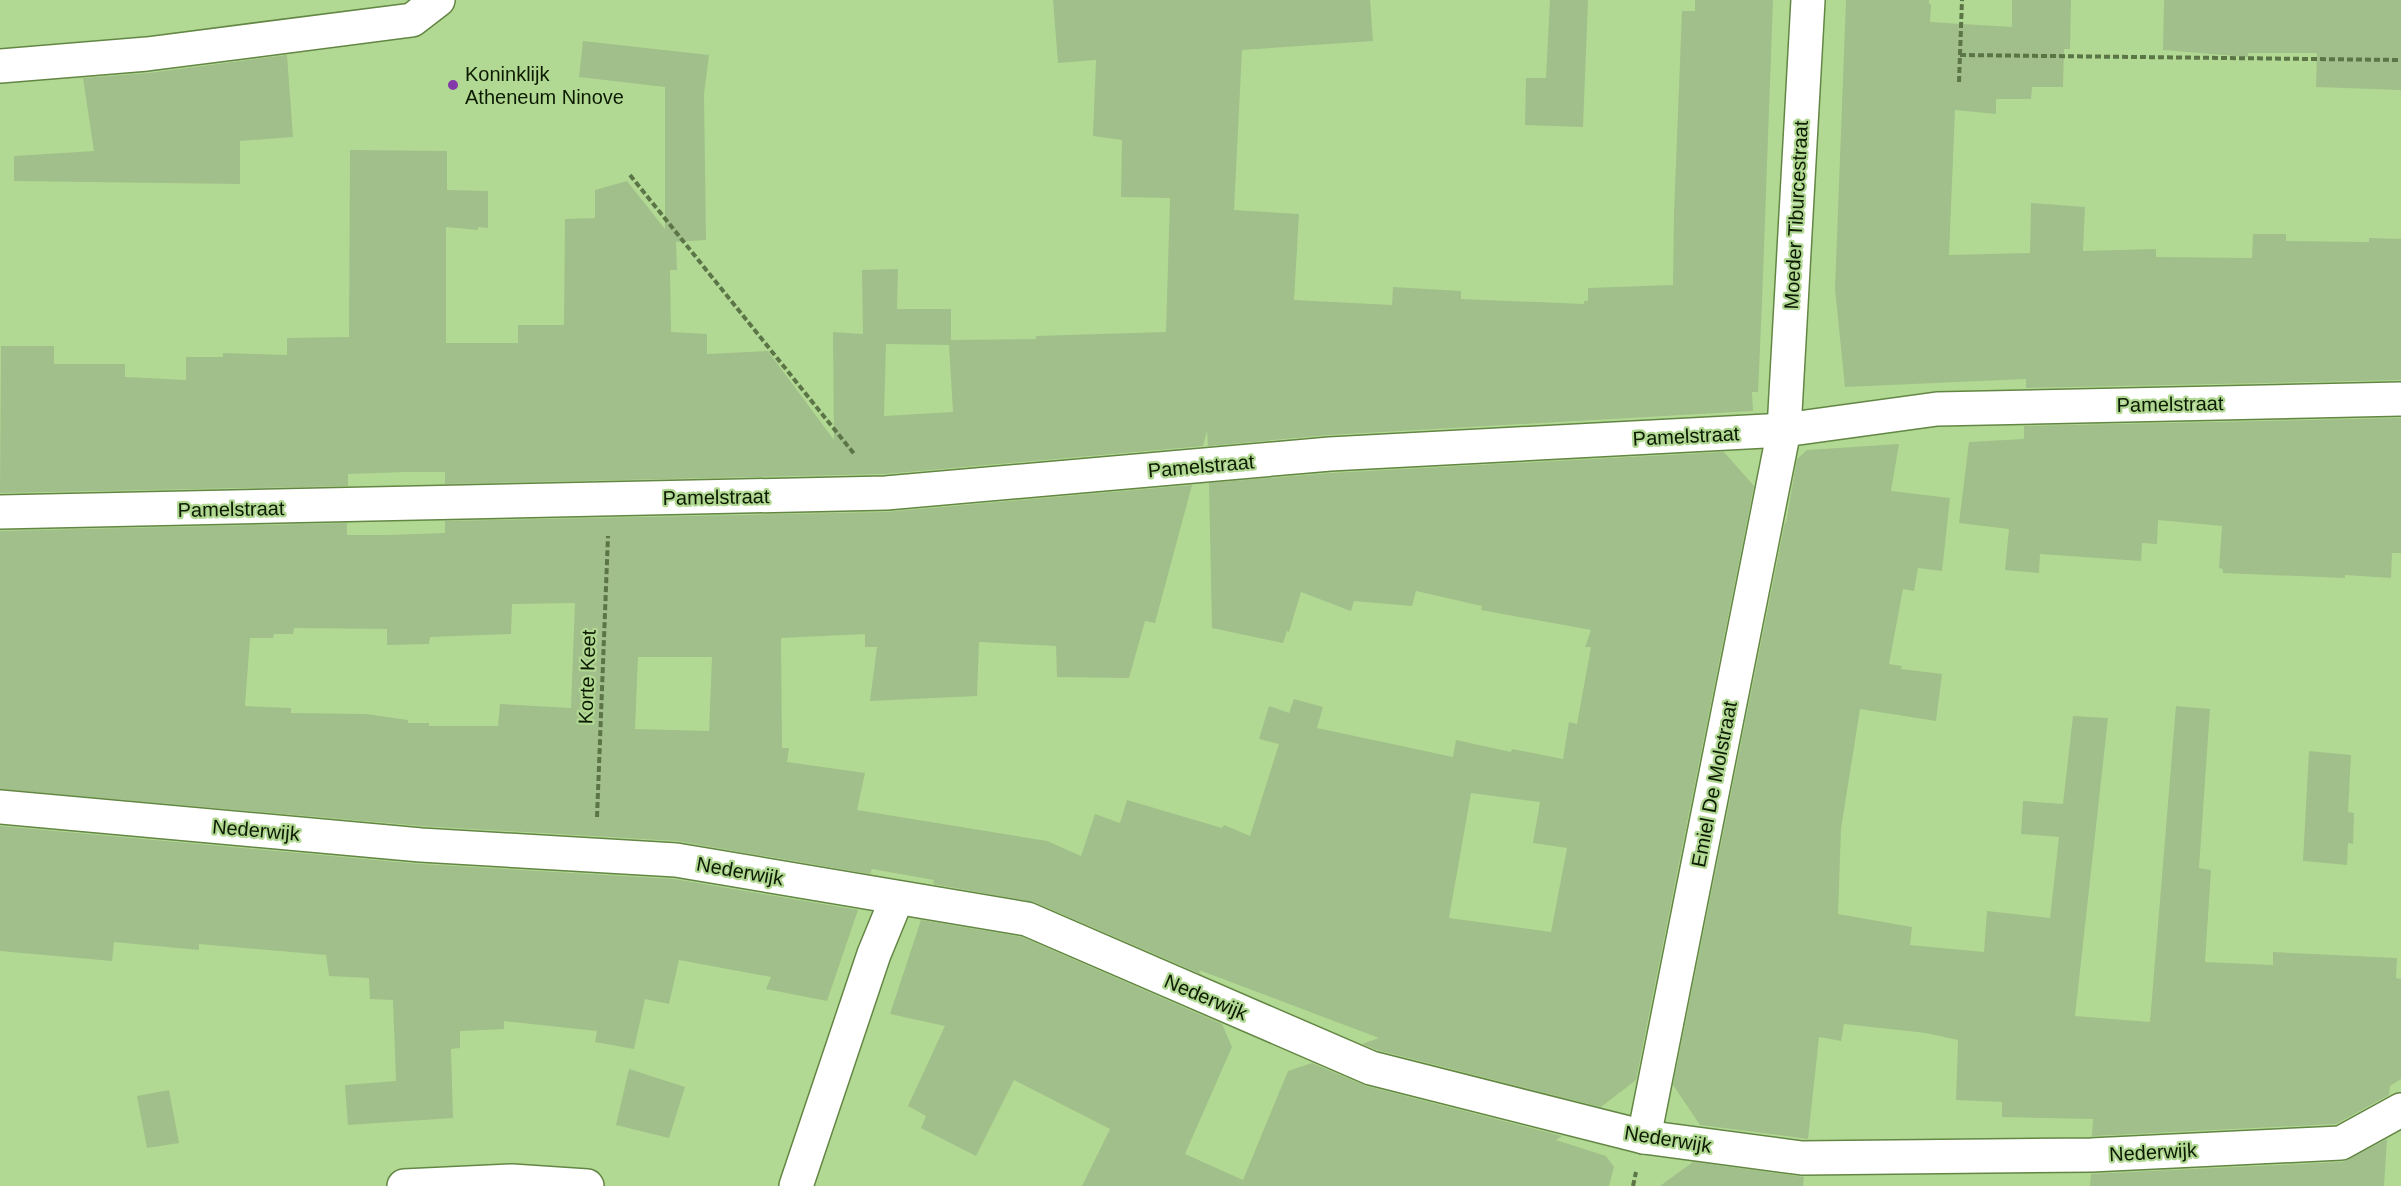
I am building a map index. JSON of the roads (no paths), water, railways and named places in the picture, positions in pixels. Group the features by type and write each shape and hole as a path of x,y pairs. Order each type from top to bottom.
{"street":[{"path":"0,66 147,54 412,20 438,0"},
{"name":"Moeder Tiburcestraat","path":"1784,430 1808,0"},
{"name":"Pamelstraat","path":"0,512 885,494 1330,454 1784,430 1936,409 2401,399"},
{"name":"Emiel De Molstraat","path":"1644,1137 1784,430"},
{"name":"Nederwijk","path":"0,807 410,844 676,860 1027,919 1371,1068 1644,1137 1802,1158 2130,1154 2341,1143 2401,1110"},
{"path":"796,1186 874,954 897,898"},
{"path":"404,1186 512,1181 587,1186"}],"place":[{"name":"Koninklijk Atheneum Ninove","path":"453,85"}]}
